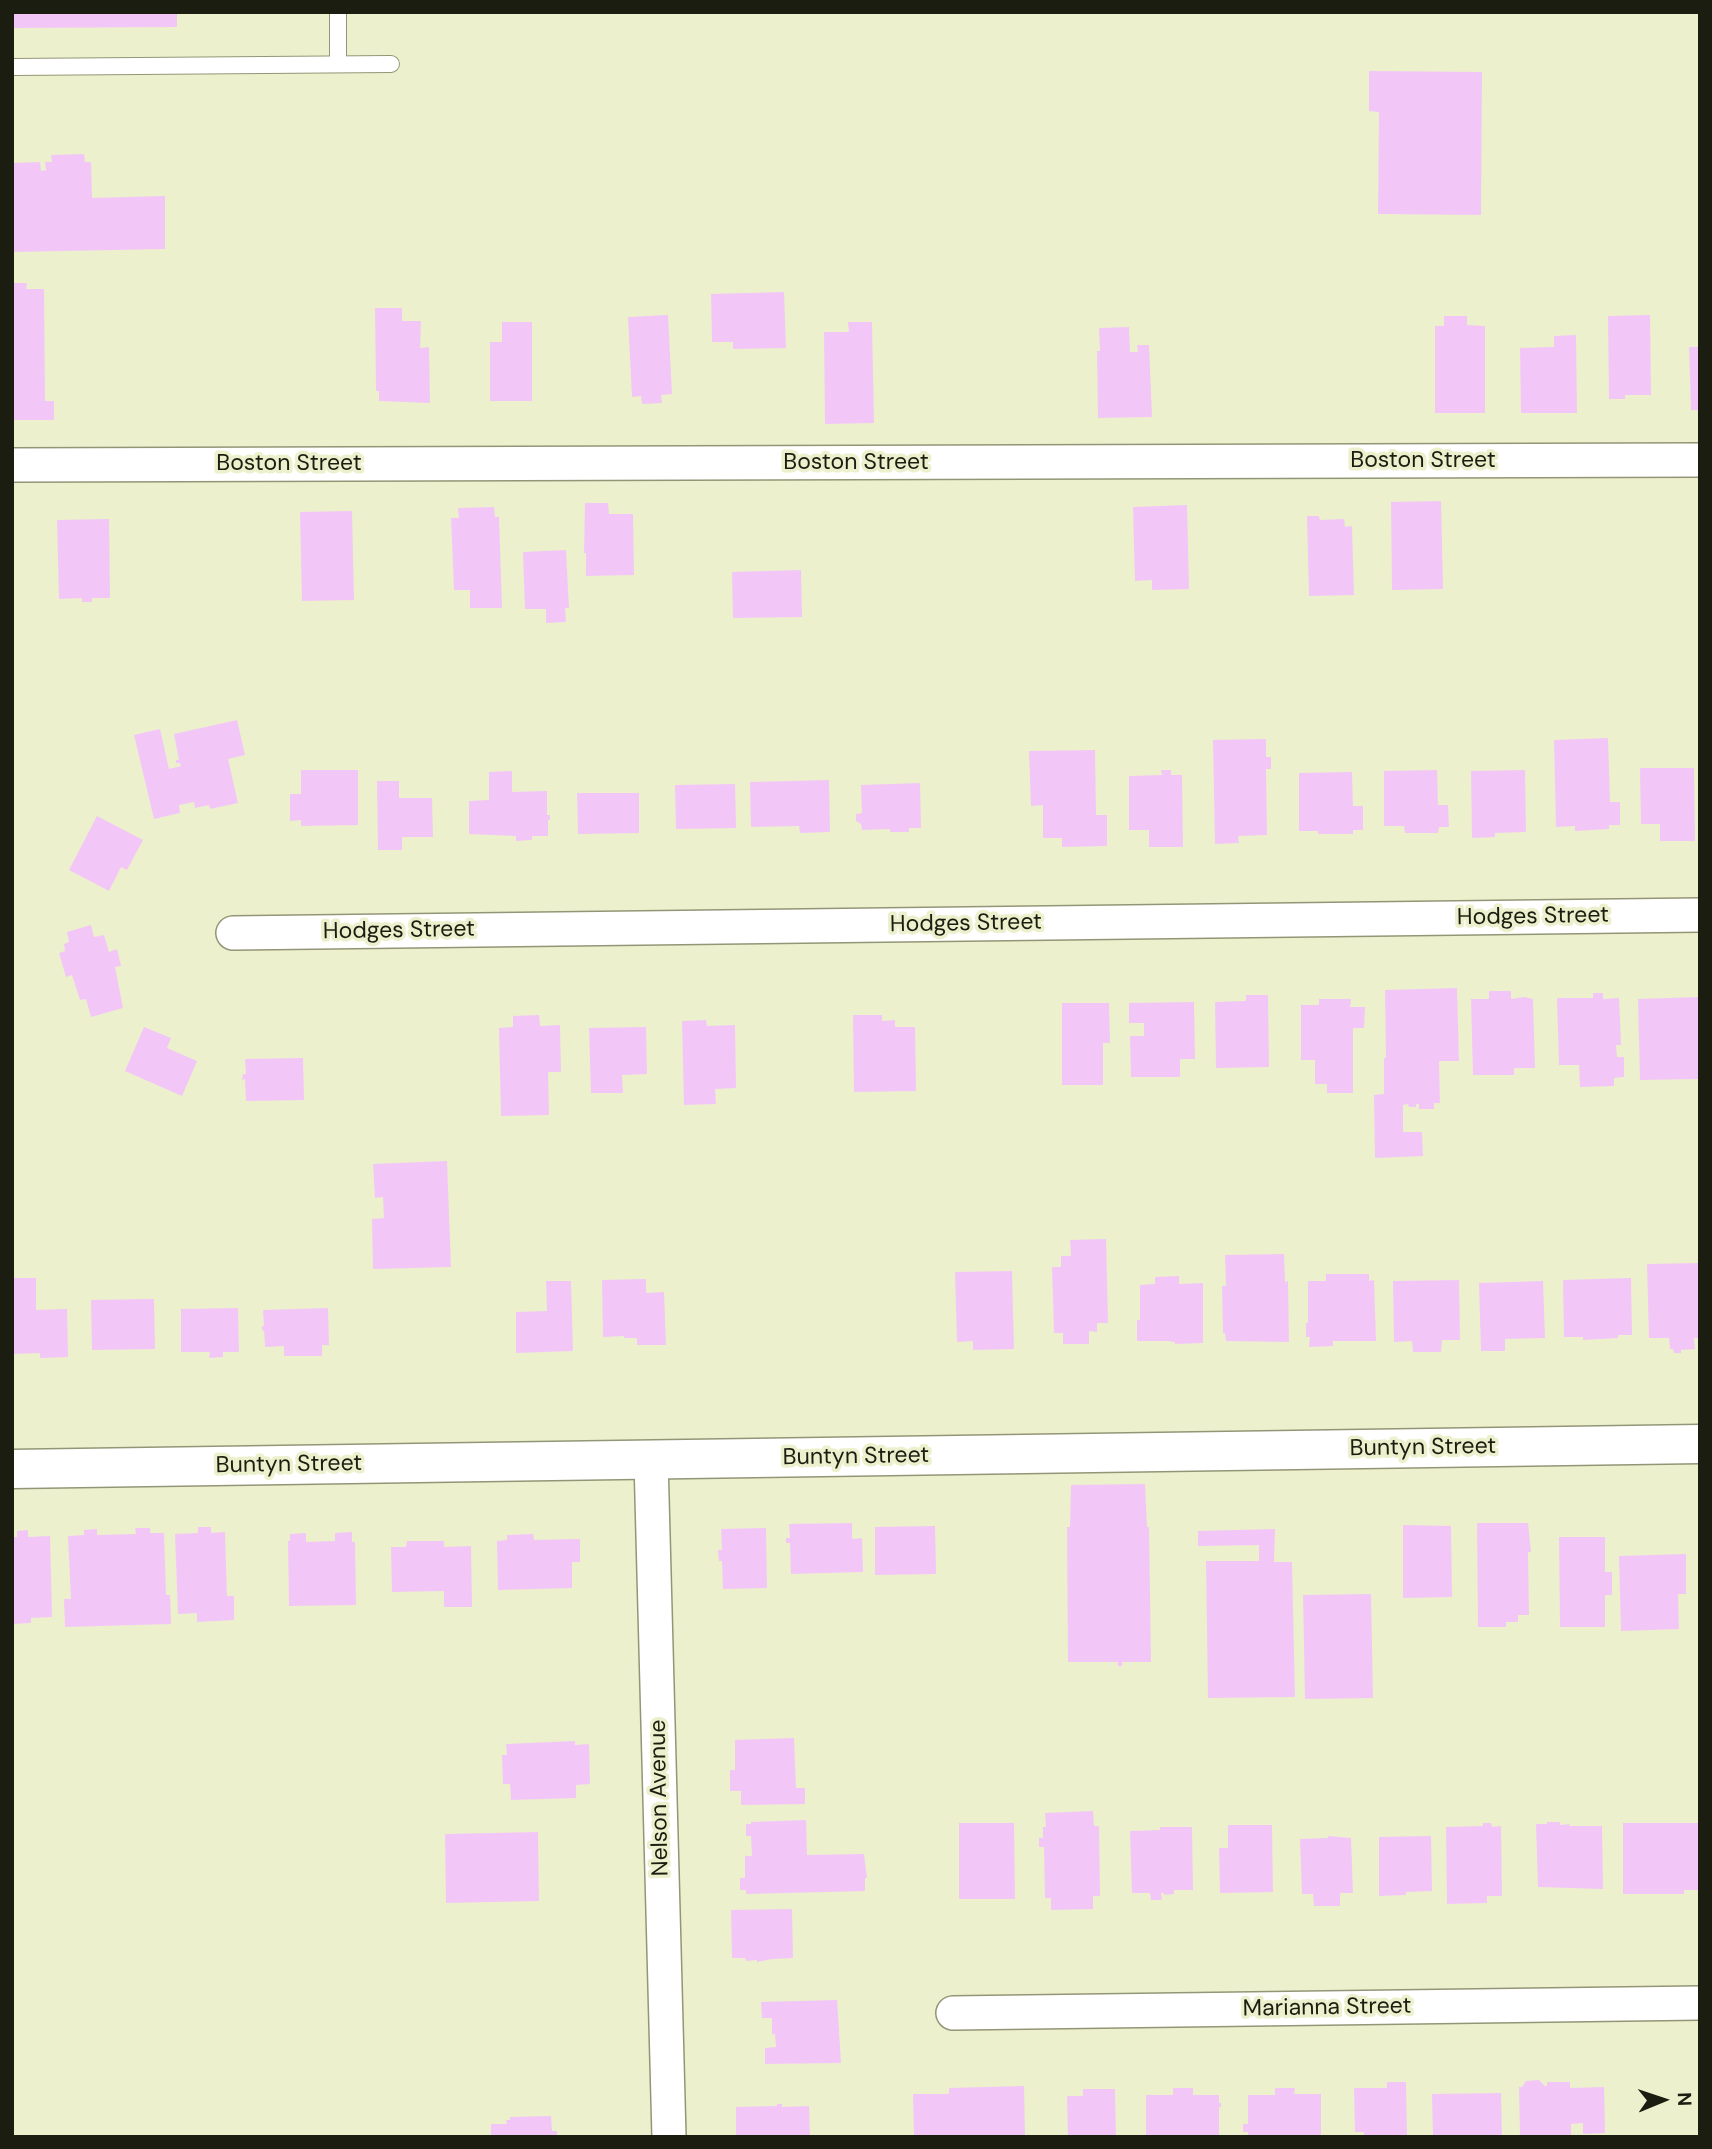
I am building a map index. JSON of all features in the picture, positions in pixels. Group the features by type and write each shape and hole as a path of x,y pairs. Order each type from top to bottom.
{"street":[{"name":"Boston Street","path":"12,465 1700,460"},
{"name":"Hodges Street","path":"233,933 1700,915"},
{"name":"Buntyn Street","path":"12,1469 1700,1444"},
{"name":"Nelson Avenue","path":"651,1460 668,2137"},
{"name":"Marianna Street","path":"953,2013 1700,2003"}],"lane":[{"path":"338,12 338,64"},
{"path":"12,67 391,64"}],"building":[{"path":"12,12 177,12 177,27 12,28"},
{"path":"1369,71 1482,72 1481,215 1378,214 1379,112 1369,111"},
{"path":"84,154 85,162 91,162 92,198 165,196 165,249 12,252 12,163 40,162 41,171 46,170 45,162 52,162 51,155"},
{"path":"13,283 27,283 26,289 44,289 45,401 54,401 54,420 12,420"},
{"path":"784,292 786,348 733,349 733,342 712,342 711,294"},
{"path":"375,308 402,308 402,321 421,321 420,348 429,347 430,403 379,401 379,391 376,391"},
{"path":"668,315 672,394 661,395 662,403 642,404 641,396 632,397 628,317"},
{"path":"1650,315 1651,395 1625,395 1625,399 1609,399 1608,316"},
{"path":"1444,316 1467,316 1467,325 1485,326 1485,413 1435,413 1435,326 1444,326"},
{"path":"502,322 532,322 532,401 490,401 490,342 502,342"},
{"path":"848,322 872,322 874,423 825,424 824,332 849,332"},
{"path":"1129,327 1130,352 1138,352 1137,345 1149,345 1152,417 1098,418 1099,328"},
{"path":"1576,335 1577,413 1521,413 1520,348 1554,347 1554,336"},
{"path":"1689,347 1700,347 1700,410 1691,410"},
{"path":"1441,501 1443,589 1392,590 1391,502"},
{"path":"585,503 608,503 609,514 633,514 634,575 586,576"},
{"path":"1187,505 1189,589 1152,590 1152,580 1135,581 1133,507"},
{"path":"494,507 495,517 499,517 502,608 470,608 470,590 454,590 451,518 459,518 458,508"},
{"path":"352,511 354,600 302,601 300,512"},
{"path":"1307,516 1319,516 1320,520 1344,519 1345,527 1352,526 1354,595 1309,596"},
{"path":"109,519 110,598 92,598 92,602 82,602 82,598 59,599 57,520"},
{"path":"566,550 569,608 565,608 566,622 546,623 546,609 525,609 523,552"},
{"path":"801,570 802,617 733,618 732,572"},
{"path":"237,720 245,755 228,759 238,803 210,809 209,805 195,808 194,802 179,805 180,813 154,819 134,735 160,729 169,769 181,766 176,763 176,760 179,760 174,734"},
{"path":"1608,738 1610,802 1620,802 1620,825 1609,825 1609,829 1575,831 1575,826 1556,827 1554,740"},
{"path":"1266,739 1266,757 1271,757 1271,769 1266,769 1267,835 1238,836 1239,843 1215,844 1213,740"},
{"path":"1095,750 1096,815 1107,815 1107,846 1062,847 1062,838 1043,838 1043,805 1031,806 1029,751"},
{"path":"1640,768 1694,768 1695,841 1660,841 1660,824 1641,824"},
{"path":"301,770 358,770 358,825 301,826 301,820 290,821 290,794 301,794"},
{"path":"1161,770 1171,770 1171,775 1182,775 1183,847 1149,847 1149,830 1129,830 1129,776 1162,775"},
{"path":"1437,770 1438,805 1448,805 1449,827 1439,827 1438,833 1405,833 1404,826 1384,826 1384,771"},
{"path":"1525,770 1526,832 1495,833 1495,837 1472,838 1471,771"},
{"path":"512,771 512,792 547,791 547,815 550,815 548,836 532,836 532,840 516,841 516,836 469,834 469,801 489,800 489,772"},
{"path":"1352,772 1353,806 1363,806 1363,830 1353,830 1353,834 1299,831 1299,773"},
{"path":"829,780 830,832 800,833 799,826 751,827 750,782"},
{"path":"377,781 399,781 399,798 432,798 433,837 402,837 402,850 378,850"},
{"path":"920,783 921,828 909,828 909,832 890,832 890,829 862,830 861,824 856,821 856,814 862,813 861,785"},
{"path":"735,784 736,828 676,829 675,785"},
{"path":"577,793 639,793 639,833 578,834"},
{"path":"97,816 143,840 127,870 121,867 109,891 69,870"},
{"path":"91,925 94,937 104,935 109,952 117,949 121,966 115,967 123,1008 91,1017 86,999 80,1000 72,975 66,977 59,953 65,951 64,944 69,942 67,932"},
{"path":"1457,988 1459,1061 1439,1061 1440,1103 1434,1103 1434,1109 1419,1109 1419,1104 1416,1104 1416,1107 1403,1105 1403,1132 1422,1132 1423,1156 1375,1158 1374,1095 1384,1094 1385,990"},
{"path":"1489,991 1511,991 1511,999 1533,999 1535,1068 1514,1068 1514,1075 1473,1075 1471,999 1489,999"},
{"path":"1593,993 1603,993 1603,999 1619,998 1621,1045 1616,1045 1617,1057 1624,1057 1624,1077 1614,1078 1614,1086 1580,1087 1579,1065 1559,1065 1557,998 1593,998"},
{"path":"1246,995 1268,995 1269,1067 1216,1068 1215,1002 1246,1001"},
{"path":"1700,997 1700,1079 1640,1080 1638,999"},
{"path":"1319,999 1351,999 1350,1007 1365,1007 1364,1028 1353,1028 1353,1093 1327,1093 1327,1084 1315,1084 1315,1060 1301,1060 1301,1005 1319,1005"},
{"path":"1194,1002 1195,1059 1180,1059 1180,1077 1131,1077 1130,1036 1144,1036 1144,1023 1129,1023 1129,1003"},
{"path":"1062,1003 1109,1003 1110,1043 1103,1043 1103,1085 1062,1085"},
{"path":"539,1015 540,1026 560,1025 561,1072 548,1072 549,1115 501,1116 499,1028 513,1027 513,1016"},
{"path":"853,1015 882,1015 882,1021 895,1020 895,1027 915,1027 916,1091 854,1092"},
{"path":"706,1020 707,1026 735,1025 736,1088 715,1089 716,1104 684,1105 682,1021"},
{"path":"144,1027 171,1038 167,1048 197,1061 182,1096 125,1071"},
{"path":"646,1027 647,1074 622,1075 623,1093 591,1093 589,1028"},
{"path":"303,1058 304,1100 246,1101 245,1079 242,1080 243,1074 246,1074 245,1059"},
{"path":"447,1161 451,1267 373,1269 372,1219 384,1218 383,1197 375,1198 373,1164"},
{"path":"1106,1239 1108,1323 1097,1323 1097,1332 1089,1331 1089,1344 1063,1344 1063,1333 1054,1333 1052,1267 1061,1267 1061,1256 1071,1256 1070,1240"},
{"path":"1284,1254 1285,1282 1288,1281 1289,1342 1226,1341 1223,1333 1222,1286 1226,1286 1225,1255"},
{"path":"1700,1263 1700,1338 1694,1338 1695,1349 1674,1353 1673,1349 1670,1349 1669,1338 1649,1338 1647,1264"},
{"path":"1012,1271 1014,1349 973,1350 973,1341 957,1342 955,1272"},
{"path":"1326,1274 1369,1274 1369,1281 1374,1280 1376,1341 1333,1341 1333,1346 1309,1347 1310,1337 1306,1337 1308,1281 1326,1281"},
{"path":"1179,1276 1179,1284 1203,1283 1203,1343 1137,1341 1140,1285 1155,1284 1155,1277"},
{"path":"12,1278 36,1278 36,1310 67,1309 68,1357 40,1358 40,1353 12,1354"},
{"path":"1631,1278 1632,1335 1583,1340 1583,1337 1564,1337 1563,1280"},
{"path":"646,1279 646,1293 664,1292 666,1345 637,1345 637,1338 603,1337 602,1280"},
{"path":"1459,1280 1460,1340 1442,1340 1441,1352 1413,1352 1412,1341 1394,1342 1393,1281"},
{"path":"546,1281 571,1281 573,1351 516,1353 516,1312 547,1311"},
{"path":"1543,1281 1545,1338 1505,1339 1505,1351 1481,1351 1479,1283"},
{"path":"154,1299 155,1349 92,1350 91,1300"},
{"path":"238,1308 239,1352 223,1352 223,1357 209,1358 210,1352 181,1352 181,1309"},
{"path":"328,1308 329,1345 322,1345 322,1356 284,1356 284,1346 265,1347 264,1330 262,1331 263,1310"},
{"path":"1145,1484 1149,1527 1151,1662 1122,1662 1122,1666 1118,1666 1118,1662 1068,1662 1067,1527 1070,1527 1071,1485"},
{"path":"852,1523 852,1539 862,1538 863,1572 791,1574 790,1543 786,1543 786,1538 790,1538 789,1524"},
{"path":"1477,1523 1528,1523 1531,1552 1528,1552 1529,1615 1518,1615 1518,1622 1506,1622 1506,1627 1478,1627"},
{"path":"1403,1525 1451,1526 1452,1597 1403,1598"},
{"path":"935,1526 936,1574 875,1575 875,1527"},
{"path":"198,1527 211,1527 211,1533 225,1532 227,1596 234,1596 234,1620 197,1622 197,1613 178,1614 175,1534 198,1533"},
{"path":"135,1528 150,1528 150,1533 164,1533 166,1595 170,1595 171,1624 65,1627 64,1599 71,1599 68,1536 84,1535 84,1530 97,1529 97,1535 136,1534"},
{"path":"766,1528 767,1588 723,1589 722,1561 719,1561 718,1550 722,1550 721,1529"},
{"path":"1275,1529 1274,1562 1292,1562 1295,1697 1208,1698 1206,1561 1259,1561 1259,1545 1198,1546 1198,1531"},
{"path":"28,1530 28,1537 50,1536 52,1617 31,1618 31,1623 12,1624 12,1537 17,1537 17,1531"},
{"path":"352,1532 352,1542 355,1542 356,1605 289,1606 290,1534 306,1533 306,1542 335,1541 335,1533"},
{"path":"533,1534 534,1540 580,1539 580,1562 572,1562 572,1588 498,1590 497,1541 507,1540 507,1535"},
{"path":"1559,1537 1605,1537 1605,1572 1612,1572 1612,1595 1605,1595 1605,1627 1560,1627"},
{"path":"407,1541 444,1541 444,1547 471,1546 472,1607 444,1607 444,1591 392,1592 391,1547 406,1547"},
{"path":"1686,1554 1686,1594 1678,1594 1679,1629 1621,1631 1619,1556"},
{"path":"1371,1594 1373,1698 1305,1699 1303,1595"},
{"path":"794,1738 796,1788 805,1788 805,1804 741,1805 741,1791 730,1791 730,1770 735,1770 735,1740"},
{"path":"575,1741 575,1745 589,1744 590,1784 576,1785 576,1798 511,1800 510,1784 503,1784 502,1755 507,1755 506,1744"},
{"path":"1093,1811 1094,1826 1099,1826 1100,1896 1093,1896 1093,1909 1051,1910 1051,1898 1045,1898 1044,1847 1039,1847 1039,1838 1043,1838 1043,1827 1046,1827 1045,1813"},
{"path":"806,1820 807,1855 864,1854 867,1878 865,1891 746,1894 746,1890 740,1890 740,1878 745,1878 745,1856 752,1856 751,1836 746,1836 746,1824"},
{"path":"1560,1822 1560,1825 1570,1824 1569,1826 1602,1826 1603,1889 1538,1887 1536,1824"},
{"path":"959,1823 1014,1823 1015,1899 959,1899"},
{"path":"1483,1823 1491,1823 1492,1827 1501,1826 1502,1896 1487,1896 1487,1903 1447,1904 1446,1827 1483,1826"},
{"path":"1623,1823 1700,1823 1700,1890 1684,1890 1684,1894 1623,1894"},
{"path":"1228,1825 1272,1825 1273,1892 1220,1893 1219,1848 1228,1848"},
{"path":"1160,1827 1192,1827 1193,1890 1174,1890 1174,1894 1164,1895 1161,1893 1162,1900 1151,1900 1150,1893 1132,1893 1130,1831 1160,1830"},
{"path":"538,1832 539,1901 446,1903 445,1834"},
{"path":"1328,1836 1351,1838 1353,1893 1340,1893 1340,1906 1314,1906 1313,1894 1302,1894 1300,1839"},
{"path":"1431,1836 1432,1891 1379,1896 1379,1837"},
{"path":"792,1909 793,1958 757,1962 732,1958 731,1910"},
{"path":"837,2000 841,2063 765,2064 765,2048 776,2047 775,2034 772,2034 772,2018 762,2018 761,2002"},
{"path":"1539,2080 1545,2086 1547,2082 1570,2082 1570,2088 1604,2087 1605,2133 1583,2134 1583,2123 1571,2124 1571,2137 1520,2137 1519,2087 1526,2081"},
{"path":"1387,2082 1406,2082 1407,2137 1364,2137 1364,2132 1355,2132 1354,2088 1387,2088"},
{"path":"1024,2086 1025,2137 914,2137 913,2094 949,2094 949,2088"},
{"path":"1173,2088 1193,2088 1193,2095 1219,2095 1219,2137 1146,2137 1146,2095 1173,2095"},
{"path":"1275,2088 1295,2088 1294,2094 1321,2094 1321,2137 1248,2137 1248,2132 1243,2132 1243,2124 1248,2124 1248,2095 1275,2095"},
{"path":"1083,2089 1115,2089 1116,2137 1068,2137 1067,2096 1083,2096"},
{"path":"1501,2093 1502,2137 1433,2137 1432,2094"},
{"path":"782,2104 782,2107 809,2106 810,2137 736,2137 736,2107"},
{"path":"551,2116 552,2131 557,2131 557,2137 491,2137 491,2124 507,2124 506,2120 510,2120 510,2117"}]}
